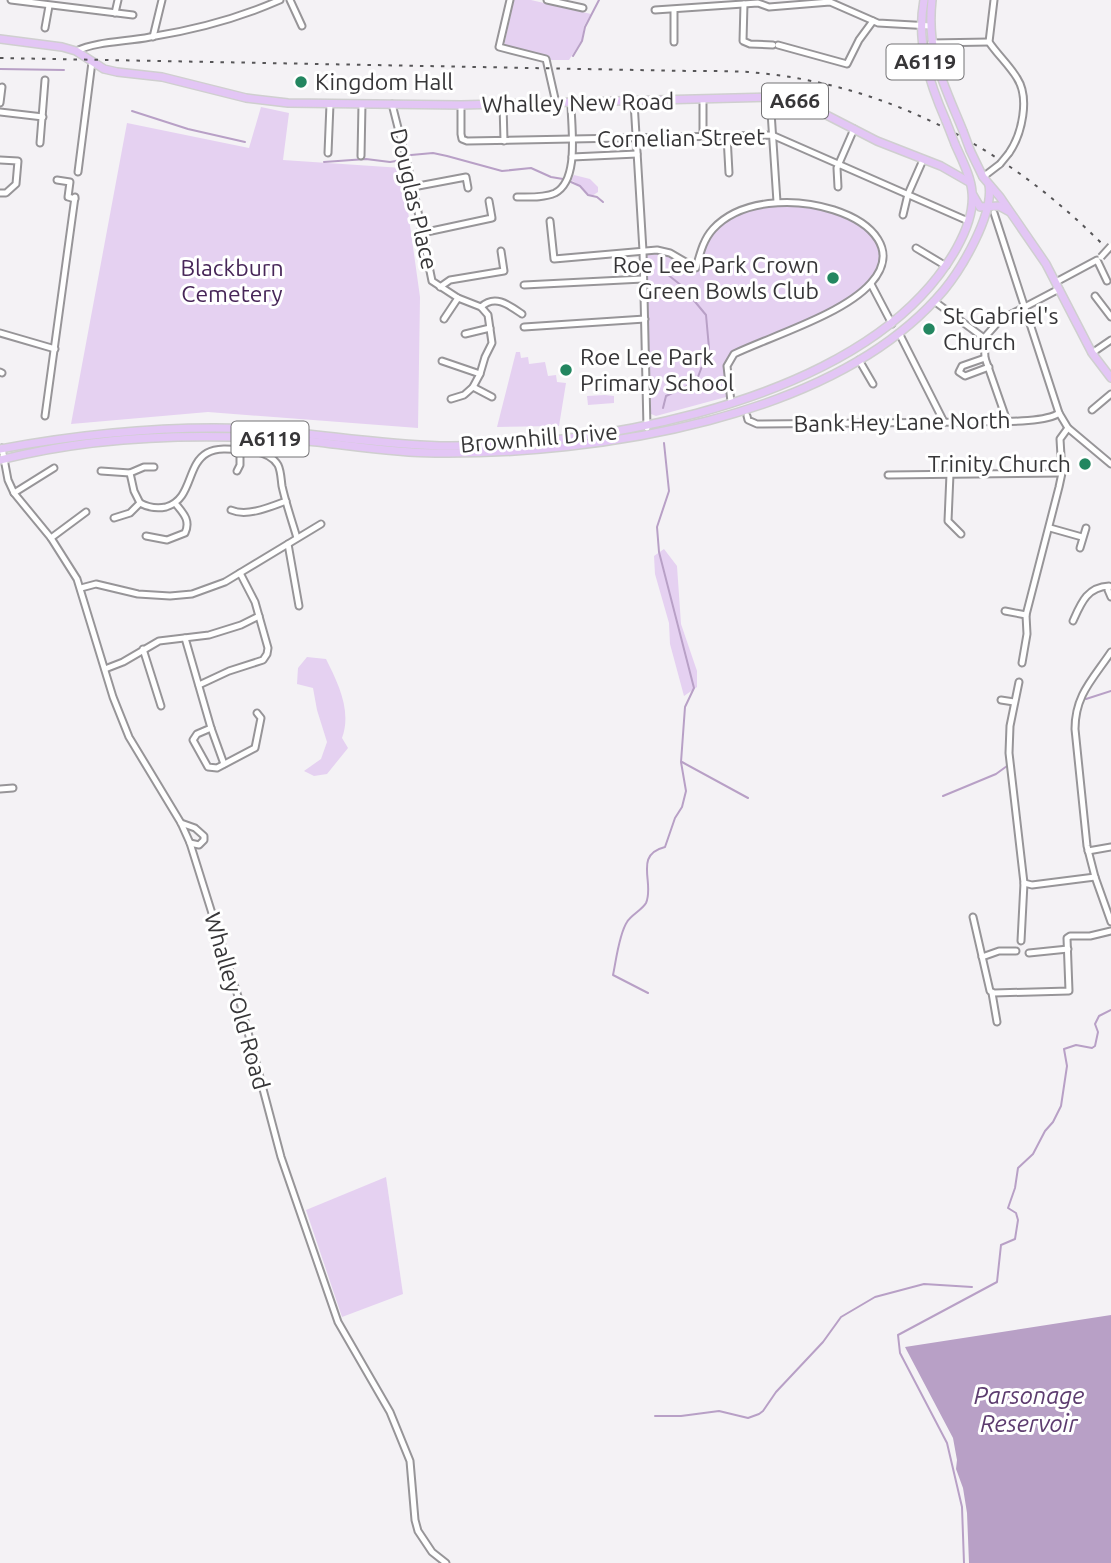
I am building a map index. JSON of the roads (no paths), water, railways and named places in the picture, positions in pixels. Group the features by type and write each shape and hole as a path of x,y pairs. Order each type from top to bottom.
{"highway":[{"name":"A6119","path":"924,0 923,48 929,82 971,187"},
{"name":"A6119","path":"932,0 931,43 940,76 983,177"},
{"name":"Whalley New Road","path":"0,39 62,47 76,51 92,62 117,72 162,77 246,98 330,104 461,105 771,97 805,104 896,150 983,177"},
{"name":"Whalley New Road","path":"941,166 971,187"},
{"path":"971,187 975,180 983,177 1000,197 1046,264 1092,353 1111,378"},
{"name":"A6119","path":"989,185 991,210"},
{"name":"A666","path":"971,187 978,205 991,210"},
{"name":"Brownhill Drive","path":"1,448 112,433 213,428 268,429 417,445 458,445 586,437 647,426 779,385 835,362 869,342 892,324 946,266 968,221 971,187"},
{"path":"991,210 999,206 1011,214"},
{"name":"Brownhill Drive","path":"2,460 38,451 186,436 300,440 436,453 591,445 647,435 745,410 801,389 859,360 899,333 934,302 958,271 991,210"}],"street":[{"path":"11,0 133,15"},
{"path":"115,13 118,0"},
{"path":"153,37 162,0"},
{"path":"76,51 90,46 204,26 280,0"},
{"path":"290,0 302,26"},
{"path":"510,0 499,47 546,59 556,103"},
{"path":"547,0 580,5"},
{"path":"685,0 685,8"},
{"path":"983,177 1009,153 1019,135 1021,122 1021,86 989,42 994,0"},
{"path":"655,10 758,3 768,7 830,2 873,21 931,26"},
{"path":"744,4 743,41 776,45 847,64 859,40 873,21"},
{"path":"45,28 49,6"},
{"path":"674,10 674,42"},
{"path":"931,43 989,42"},
{"path":"78,172 92,62"},
{"path":"40,143 45,80"},
{"path":"0,103 2,87"},
{"path":"771,97 776,202"},
{"path":"703,100 704,137"},
{"path":"634,102 643,251 647,435"},
{"path":"522,189 520,197 544,196 555,192 568,181 572,157 571,103"},
{"path":"328,153 330,104"},
{"path":"361,156 362,104"},
{"name":"Douglas Place","path":"392,104 413,187 432,281 458,298 481,307"},
{"path":"503,104 504,141"},
{"name":"Cornelian Street","path":"461,105 462,139 467,141 772,135 968,221"},
{"path":"0,112 43,117"},
{"path":"838,187 836,175 839,163 854,130"},
{"path":"727,136 729,173"},
{"path":"572,157 637,155"},
{"path":"0,160 18,161 16,184 6,193 0,193"},
{"path":"903,215 908,194 923,160"},
{"path":"413,187 466,177 468,188"},
{"path":"45,416 75,198 68,197 70,182 57,180"},
{"path":"422,233 492,218 489,201"},
{"path":"550,221 554,259 657,250 670,253 696,268 706,239 719,223 757,204 776,202 815,205 851,216 880,241 884,254 871,284 845,303 817,318 734,354 727,366 730,402"},
{"path":"991,210 1059,413 1068,428 1111,464"},
{"path":"1007,421 985,358 984,338 1000,320 1099,258 1111,246"},
{"path":"916,248 946,266"},
{"path":"440,287 450,280 504,271 501,251"},
{"path":"1099,258 1107,281"},
{"path":"524,285 643,279"},
{"path":"871,284 892,324"},
{"path":"1095,296 1111,317"},
{"path":"444,319 458,298"},
{"path":"452,399 464,395 473,387 492,343 488,315 481,307 496,300 522,314"},
{"path":"934,302 984,338"},
{"path":"524,327 645,319"},
{"path":"465,334 490,328"},
{"path":"0,333 55,349"},
{"path":"899,333 944,422"},
{"path":"1092,353 1111,340"},
{"path":"985,358 962,366 959,372 965,376 989,368"},
{"path":"859,360 873,384"},
{"path":"442,361 480,374"},
{"path":"473,387 492,397"},
{"path":"1092,410 1111,394"},
{"name":"Bank Hey Lane North","path":"747,416 748,420 757,424 1007,421 1052,418 1059,413"},
{"path":"1022,663 1027,634 1026,615 1062,473 1060,439 1068,428"},
{"name":"Whalley Old Road","path":"1,448 2,460 14,493 71,565 81,588 105,670 129,737 181,823 190,843 241,1006 281,1157 338,1322 390,1412 410,1461 418,1531 432,1552 446,1563"},
{"path":"130,473 140,503 149,508 158,508 175,503 187,489 201,457 214,450 240,450 268,455 277,463 297,538"},
{"path":"237,471 242,466 240,450"},
{"path":"101,471 130,473 144,467 154,467"},
{"path":"14,493 54,468"},
{"path":"888,475 1062,473"},
{"path":"950,474 948,521 961,534"},
{"path":"231,510 256,511 286,501"},
{"path":"114,518 131,513 140,503"},
{"path":"146,536 167,540 188,535 188,520 175,503"},
{"path":"51,538 86,512"},
{"path":"81,588 96,584 138,594 192,594 240,573 321,524"},
{"path":"1050,528 1082,537"},
{"path":"1080,548 1086,528"},
{"path":"288,544 299,606"},
{"path":"199,685 265,658 268,648 255,602 240,573"},
{"path":"1110,584 1108,590 1111,597"},
{"path":"1073,621 1084,597 1101,586 1110,584"},
{"path":"1005,611 1026,615"},
{"path":"105,670 159,641 209,635 259,616"},
{"path":"185,638 224,764"},
{"path":"144,649 161,706"},
{"path":"1111,652 1079,700 1075,711 1088,851 1111,922"},
{"path":"1018,682 1009,753 1024,884 1021,941"},
{"path":"1000,700 1014,702"},
{"path":"211,728 195,736 194,745 209,768 224,764 257,747 261,718 257,713"},
{"path":"0,789 13,788"},
{"path":"181,823 195,828 204,836 199,845 190,843"},
{"path":"1088,851 1111,847"},
{"path":"1024,884 1095,877"},
{"path":"973,917 997,1022"},
{"path":"992,993 1069,991 1067,938 1111,932"},
{"path":"1029,953 1068,949"},
{"path":"982,957 999,951 1016,951"}],"water":[{"name":"Parsonage Reservoir","path":"1111,1315 1111,1563 969,1563 967,1513 963,1488 956,1469 953,1438 905,1347"}],"waterway":[{"path":"573,56 599,0"},
{"path":"0,69 64,70"},
{"path":"132,111 188,129 245,142"},
{"path":"411,155 433,153 502,171 531,168 563,179"},
{"path":"324,162 402,160"},
{"path":"571,182 603,202"},
{"path":"663,408 666,396 696,382 709,348 706,315 682,286 667,274"},
{"path":"648,993 613,975 624,927 646,903 647,863 655,851 665,847 675,818 682,807 686,791 681,762 685,707 694,688 659,552 657,527 669,491 664,443"},
{"path":"1086,699 1111,691"},
{"path":"682,762 748,798"},
{"path":"943,796 996,774 1007,766"},
{"path":"964,1563 962,1507 947,1443 900,1353 898,1335 997,1282 1001,1245 1015,1239 1018,1220 1016,1213 1008,1208 1018,1168 1033,1154 1061,1106 1067,1066 1064,1049 1076,1045 1092,1048 1095,1046 1098,1032 1095,1024 1099,1016 1111,1010"},
{"path":"655,1416 719,1411 748,1418 759,1414 823,1342 841,1317 875,1297 924,1284 972,1287"}],"railway":[{"path":"0,58 734,71 800,79 851,91 900,107 991,154 1033,184 1111,253"}],"place":[{"name":"Kingdom Hall","path":"301,82"},
{"name":"Roe Lee Park Crown Green Bowls Club","path":"833,278"},
{"name":"St Gabriel's Church","path":"929,329"},
{"name":"Roe Lee Park Primary School","path":"566,370"},
{"name":"Trinity Church","path":"1085,464"}],"park label":[{"name":"Blackburn Cemetery","path":"232,281"}]}
